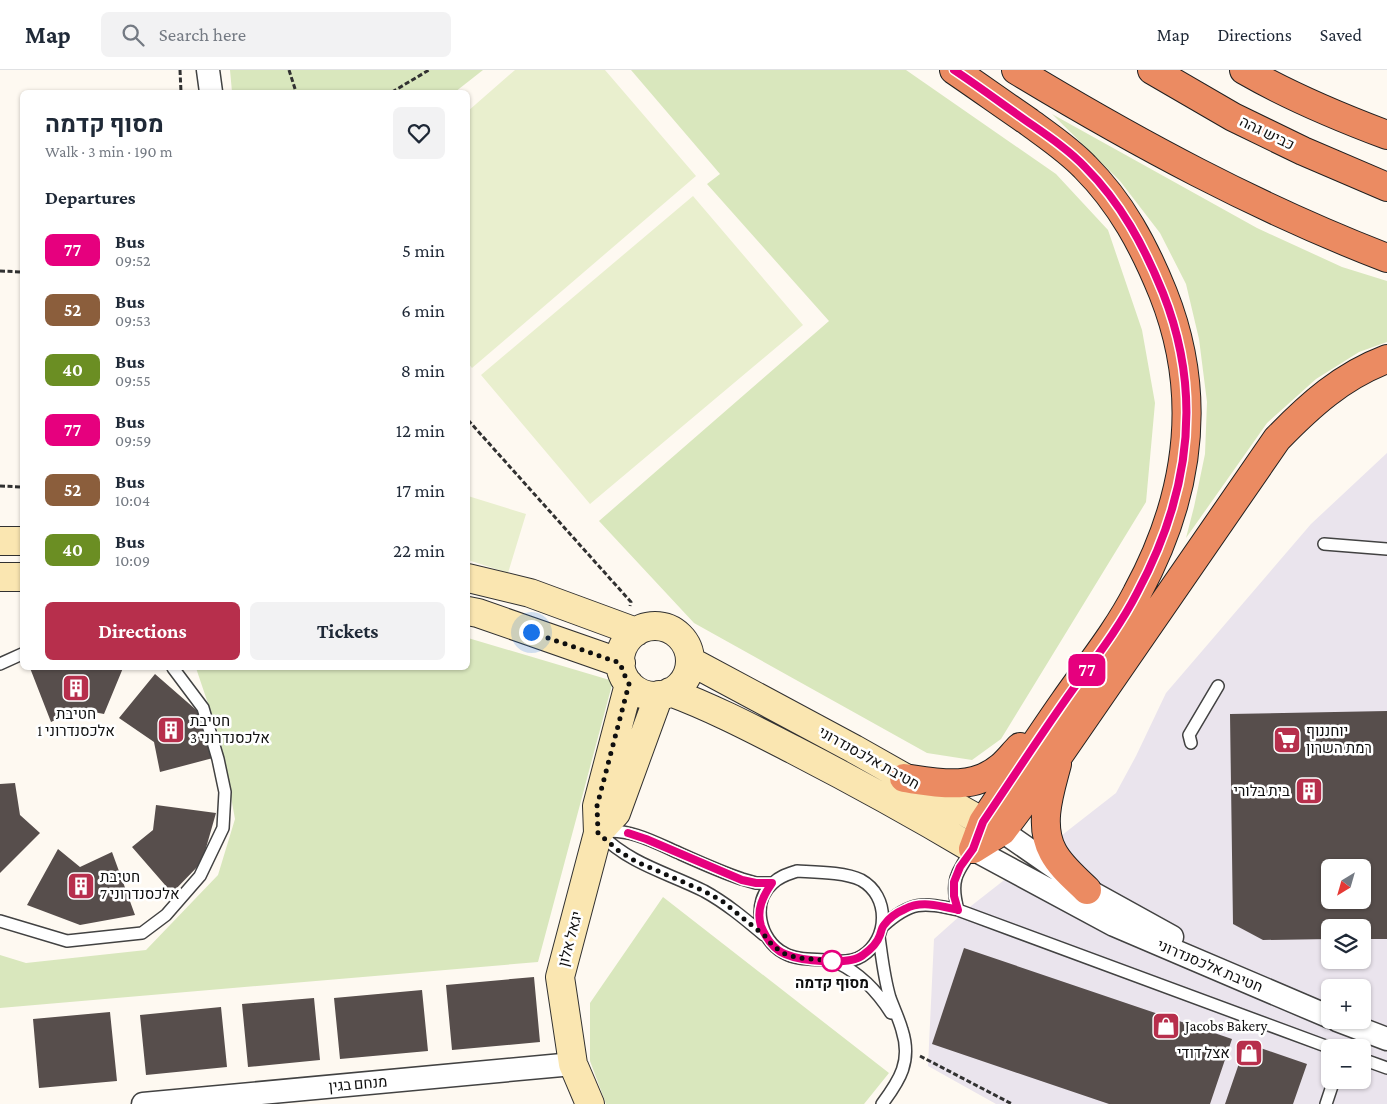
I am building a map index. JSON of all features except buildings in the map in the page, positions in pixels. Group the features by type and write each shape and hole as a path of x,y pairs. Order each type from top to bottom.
{"highway":[{"path":"954,70 1050,137 1084,165 1114,198 1134,230 1153,267 1171,313 1183,361 1187,407 1185,454 1178,492 1163,538 1137,594 1063,703 993,826"},
{"path":"1016,70 1128,136 1201,174 1280,212 1387,258"},
{"name":"כביש גהה","path":"1152,70 1233,117 1303,151 1387,187"},
{"path":"1244,70 1313,104 1387,136"},
{"path":"973,849 1059,755 1277,439 1308,408 1338,384 1387,359"},
{"path":"904,778 942,784 963,784 984,778 1001,767 1063,703"},
{"path":"1059,755 1050,793 1046,821 1047,838 1053,853 1087,890"}],"street":[{"path":"208,70 211,90"},
{"path":"0,541 20,541"},
{"path":"0,577 20,577"},
{"path":"470,578 530,593 636,632"},
{"path":"470,611 625,673"},
{"path":"659,626 671,629 681,636 687,646 690,661 686,678 679,686 665,694 648,695 638,691 625,673 622,651 627,640 636,632 647,627 659,626"},
{"name":"חטיבת אלכסנדרוני","path":"690,661 993,826 1087,890 1268,992"},
{"name":"יגאל אלון","path":"590,1104 573,1064 560,977 598,833 597,806 625,673"},
{"name":"יגאל אלון","path":"598,833 616,813 665,694"},
{"name":"חטיבת אלכסנדרוני","path":"665,694 702,704 855,781 973,849 1114,925 1268,992"},
{"path":"1268,992 1321,1013"},
{"path":"1361,1029 1387,1039"},
{"name":"מנחם בגין","path":"143,1104 573,1064"}],"lane":[{"path":"1324,544 1387,549"},
{"path":"0,664 20,655"},
{"path":"0,921 67,941 142,933 166,914 200,876 223,828 225,792 218,759 202,708 174,670"},
{"path":"1192,743 1190,734 1218,686"},
{"path":"598,833 611,831 628,833 742,880 756,883 772,883"},
{"path":"598,833 620,852 637,862 704,891 722,901 765,936 773,946 785,954 798,958 851,961 861,957 872,949 879,937 883,926 883,913 880,901 872,889 861,880 848,876 797,871 784,875 772,883 764,895 760,908 760,922 765,936"},
{"path":"958,910 954,896 954,882 960,867 973,849"},
{"path":"883,926 907,908 917,905 937,905 958,910 1321,1044"},
{"path":"879,937 884,975 906,1049 902,1073 882,1104"},
{"path":"836,961 850,969 874,990 902,1031"},
{"path":"1371,1062 1387,1068"},
{"path":"1326,1104 1331,1089"}],"path":[{"path":"180,70 181,90"},
{"path":"289,70 295,90"},
{"path":"395,90 429,70"},
{"path":"0,271 20,272"},
{"path":"470,422 631,602"},
{"path":"0,486 20,487"},
{"path":"906,1049 1012,1104"}],"shaded area":[{"path":"1387,453 1387,1104 996,1104 928,1066 934,939 971,906 1116,793 1166,693 1311,524"}],"green space":[{"path":"230,70 483,70 458,90 232,90"},
{"path":"515,70 605,70 696,176 472,368 470,366 470,109"},
{"path":"631,70 906,70 1056,174 1108,230 1142,330 1155,403 1146,502 1001,739 972,760 927,753 694,623 599,521 829,321 707,184 720,174"},
{"path":"1052,114 1257,228 1342,267 1387,281 1387,342 1359,352 1316,379 1267,423 1186,538 1205,454 1207,402 1199,339 1186,284 1160,233 1120,181"},
{"path":"693,196 803,325 590,504 481,375"},
{"path":"470,497 526,514 508,573 470,561"},
{"path":"470,639 613,681 538,962 0,1008 0,955 26,963 146,950 218,875 235,819 221,742 197,670 470,670"},
{"path":"663,897 889,1073 864,1104 606,1104 590,1061 590,1003"}],"bus line":[{"name":"77","path":"628,833 742,880 756,883 772,883 764,895 760,908 760,922 765,936 773,946 785,954 798,958 851,961 872,949 883,926 907,908 917,905 937,905 958,910 954,896 954,882 960,867 973,849 983,822 1137,594 1163,538 1178,492 1185,454 1187,407 1183,361 1171,313 1153,267 1134,230 1114,198 1084,165 1050,137 954,70"}],"place":[{"name":"חטיבת אלכסנדרוני 1","path":"76,688"},
{"name":"חטיבת אלכסנדרוני 3","path":"171,730"},
{"name":"יוחננוף רמת השרון","path":"1287,740"},
{"name":"בית בלורי","path":"1309,791"},
{"name":"חטיבת אלכסנדרוני 7","path":"81,886"},
{"name":"מסוף קדמה","path":"832,961"},
{"name":"Jacobs Bakery","path":"1166,1026"},
{"name":"אצל דודי","path":"1249,1053"}],"route":[{"path":"531,632 620,663 629,684 597,806 598,833 620,852 637,862 704,891 722,901 765,936 773,946 785,954 798,958 836,961 832,961"}]}
